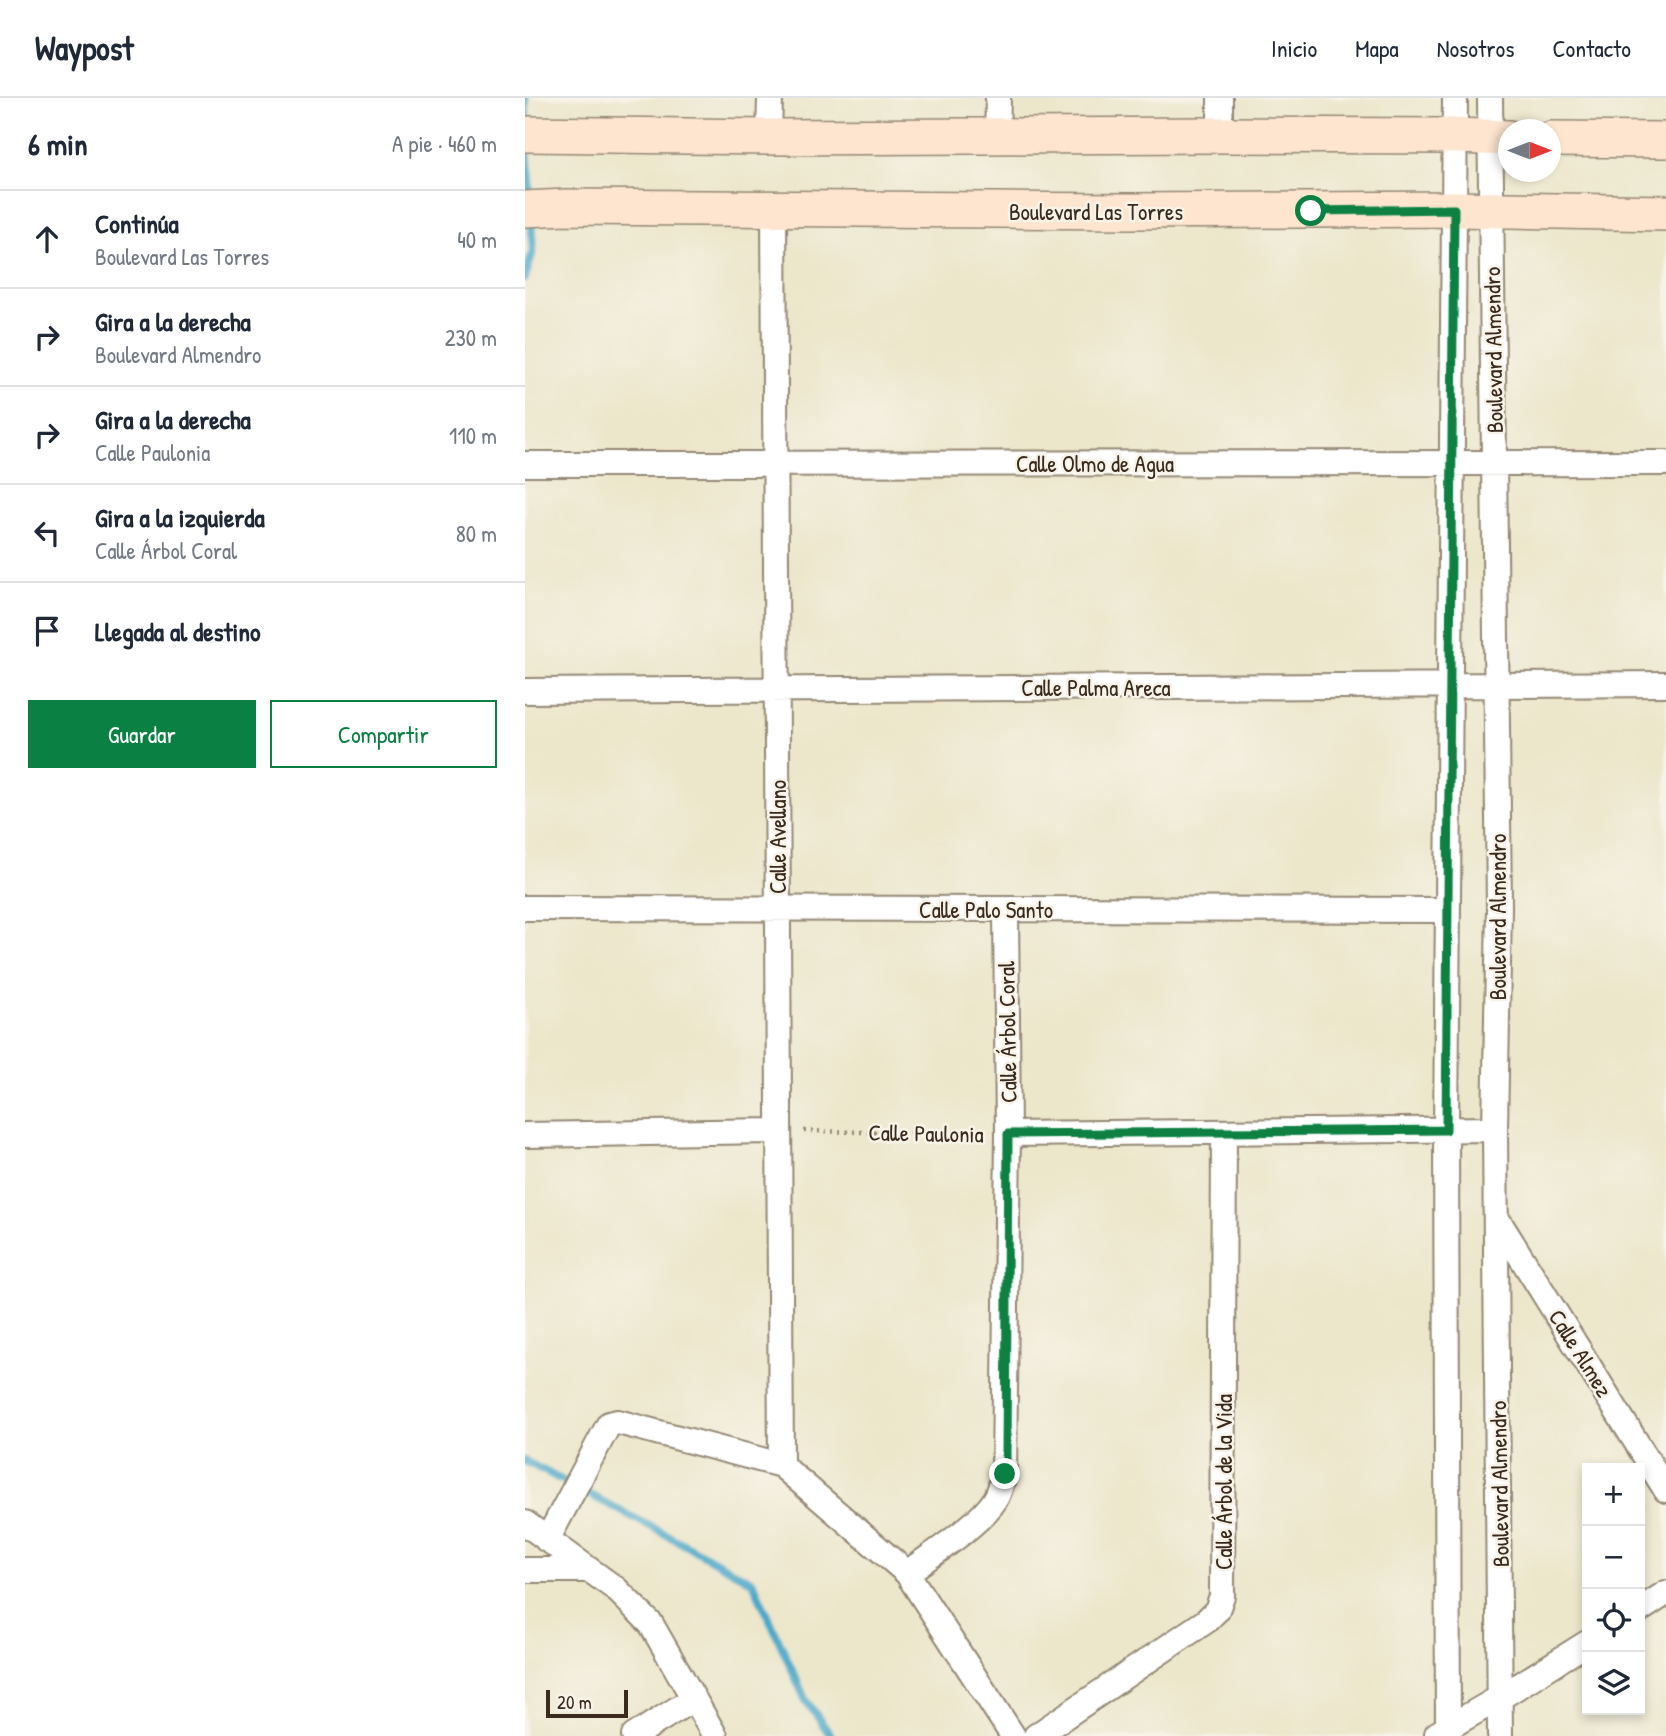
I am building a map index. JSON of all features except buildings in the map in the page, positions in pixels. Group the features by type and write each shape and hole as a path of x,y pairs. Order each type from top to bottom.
{"main road":[{"path":"525,134 1498,138"},
{"path":"1561,139 1666,140"},
{"name":"Boulevard Las Torres","path":"525,209 1454,209 1666,214"}],"street":[{"path":"769,137 770,98"},
{"path":"997,137 998,98"},
{"path":"1220,98 1220,135"},
{"name":"Boulevard Almendro","path":"1444,1733 1455,98"},
{"name":"Boulevard Almendro","path":"1490,98 1498,134"},
{"name":"Boulevard Almendro","path":"1498,147 1491,211 1499,907 1495,1129 1500,1736"},
{"name":"Calle Avellano","path":"774,209 781,1465"},
{"name":"Calle Olmo de Agua","path":"525,464 1666,463"},
{"name":"Calle Palma Areca","path":"525,691 1666,684"},
{"name":"Calle Palo Santo","path":"525,908 1448,910"},
{"name":"Calle Árbol Coral","path":"907,1573 987,1511 996,1499 1005,1474 1008,1134 1006,909"},
{"name":"Calle Paulonia","path":"1008,1134 1495,1129"},
{"path":"525,1135 779,1131"},
{"name":"Calle Árbol de la Vida","path":"1036,1736 1206,1621 1217,1610 1222,1596 1224,1132"},
{"name":"Calle Almez","path":"1496,1217 1666,1490"},
{"path":"550,1533 610,1424 618,1422 781,1465 907,1573 1013,1736"},
{"path":"525,1523 550,1533 588,1570 616,1590 651,1625 715,1736"},
{"path":"525,1570 588,1570"},
{"path":"1645,1607 1666,1593"},
{"path":"1444,1733 1582,1646"},
{"path":"633,1736 693,1699"}],"path":[{"name":"Calle Paulonia","path":"779,1131 1008,1134"}],"waterway":[{"path":"525,98 527,126"},
{"path":"527,142 530,199"},
{"path":"525,278 533,251 531,216"},
{"path":"525,1461 753,1582 805,1699 831,1736"}],"route":[{"path":"1005,1474 1008,1134 1446,1130 1454,209 1311,211"}]}
